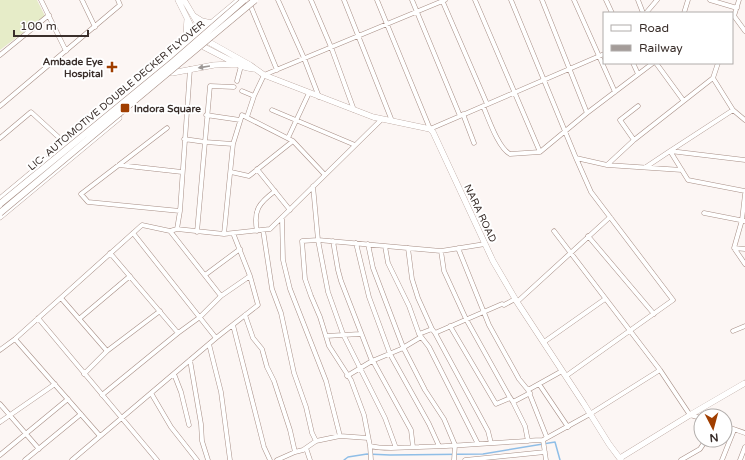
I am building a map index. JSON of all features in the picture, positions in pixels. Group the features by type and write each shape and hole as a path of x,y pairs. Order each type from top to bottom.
{"main road":[{"path":"178,0 196,36 204,47 239,65 254,69"},
{"path":"184,0 209,42 250,64 254,69 264,75 382,120 430,128"},
{"path":"0,199 239,0"},
{"name":"LIC- AUTOMOTIVE DOUBLE DECKER FLYOVER","path":"0,204 174,61 244,0"},
{"name":"LIC- AUTOMOTIVE DOUBLE DECKER FLYOVER","path":"0,213 255,0"},
{"path":"0,217 204,47 258,0"},
{"path":"193,16 202,21 211,23"},
{"path":"184,46 187,19"},
{"path":"172,73 190,69 239,65"},
{"name":"NARA ROAD","path":"430,128 493,261 516,300 620,459"},
{"path":"620,459 690,415 745,383"}],"street":[{"path":"41,0 66,51"},
{"path":"82,0 95,27"},
{"path":"0,106 120,5 118,0"},
{"path":"278,0 304,58 318,96"},
{"path":"311,0 331,47 354,110"},
{"path":"344,0 392,121"},
{"path":"377,0 430,128 603,54"},
{"path":"412,0 474,143"},
{"path":"247,117 254,96 264,75 443,0 498,141 510,154 540,152 565,130 652,64"},
{"path":"476,0 540,152"},
{"path":"511,0 591,192 673,300 566,376"},
{"path":"542,0 587,113"},
{"path":"574,0 615,92"},
{"path":"606,0 612,12"},
{"path":"638,0 644,12"},
{"path":"645,12 657,0"},
{"path":"684,12 688,0"},
{"path":"710,0 736,8"},
{"path":"733,19 739,0"},
{"path":"250,7 277,70"},
{"path":"0,55 49,15"},
{"path":"734,16 745,31"},
{"path":"633,64 638,74"},
{"path":"657,64 683,100"},
{"path":"607,165 634,140 683,100 713,78 718,64"},
{"path":"237,81 239,65"},
{"path":"177,229 180,211 190,69"},
{"path":"713,78 733,110 745,120"},
{"path":"197,232 206,115 210,86 234,87"},
{"path":"242,91 254,96"},
{"path":"288,138 309,93"},
{"path":"634,140 620,120 638,106"},
{"path":"272,110 355,144"},
{"path":"646,168 733,110"},
{"path":"0,138 31,112 66,144"},
{"path":"206,115 240,120"},
{"path":"224,234 233,144 242,115 293,141 325,174"},
{"path":"0,350 61,298 142,225 170,231 177,229 224,234 270,229 355,144 382,120"},
{"path":"167,128 81,194 88,202 180,211"},
{"path":"184,139 233,144"},
{"path":"231,172 249,176 293,141"},
{"path":"670,151 745,160"},
{"path":"670,151 688,180 745,193 743,221 734,248"},
{"path":"576,158 607,165 682,170"},
{"path":"119,165 182,172"},
{"path":"258,169 290,210"},
{"path":"314,186 318,240 328,292 343,334 385,418 396,448"},
{"path":"257,231 256,215 259,205 275,191"},
{"path":"704,212 743,221"},
{"path":"282,217 283,260 290,289 326,381 340,436"},
{"path":"419,334 450,326 502,304 504,305 516,300 610,217"},
{"path":"263,230 272,289 281,313 296,380 306,407 312,433 316,441"},
{"path":"170,231 221,296"},
{"path":"554,231 660,370 690,415 693,416"},
{"path":"133,233 216,338"},
{"path":"72,460 216,338 258,305 250,276 233,233"},
{"path":"588,236 654,314"},
{"path":"371,460 364,415 351,380 330,346 305,279 302,241 333,241 441,251 485,244"},
{"path":"333,241 338,270 360,334 372,361 411,430 413,447"},
{"path":"356,243 369,297 390,354 429,424 439,446"},
{"path":"368,244 373,268 403,347 425,390 444,419 455,445 454,460"},
{"path":"385,246 388,263 409,306 419,334 429,347 478,444"},
{"path":"408,248 412,279 418,298 434,331 488,431 491,443"},
{"path":"458,248 483,312 519,379 529,392 544,440 546,460"},
{"path":"734,248 745,249"},
{"path":"734,248 745,264"},
{"path":"205,275 240,249"},
{"path":"441,251 444,271 466,319 525,426 528,441"},
{"path":"110,253 178,333"},
{"path":"79,319 130,276"},
{"path":"102,395 200,317 221,296 250,276"},
{"path":"61,298 107,351"},
{"path":"544,342 605,298"},
{"path":"84,374 107,351 160,311"},
{"path":"245,315 253,338 262,349 267,367 274,381 290,430 295,452"},
{"path":"38,318 157,460"},
{"path":"233,325 264,447 270,460"},
{"path":"450,326 496,404 512,400 529,392 538,384 562,371"},
{"path":"733,331 745,326"},
{"path":"326,336 360,334"},
{"path":"348,376 372,361 390,354 421,337 419,334"},
{"path":"15,338 100,436"},
{"path":"209,344 221,392 230,460"},
{"path":"190,360 199,410 202,441 208,460"},
{"path":"370,446 379,448 396,448 544,440 590,414 660,370"},
{"path":"174,374 190,424"},
{"path":"0,422 9,414 55,384"},
{"path":"538,384 568,427"},
{"path":"151,393 171,428 197,460"},
{"path":"0,455 68,399"},
{"path":"0,404 39,449"},
{"path":"25,460 81,414"},
{"path":"722,460 734,430 745,433"},
{"path":"277,460 303,450 316,441 340,436 368,438"},
{"path":"740,460 745,447"},
{"path":"306,448 310,460"},
{"path":"681,460 701,448"},
{"path":"465,460 490,459 545,451"},
{"path":"526,454 527,460"},
{"path":"516,460 519,455"}],"green space":[{"path":"0,0 37,0 45,16 0,50"}],"waterway":[{"path":"344,460 348,457 367,454 483,454 555,442 560,460"}],"railway":[{"path":"0,211 252,0"}],"place":[{"name":"Ambade Eye Hospital","path":"112,67"},
{"name":"Indora Square","path":"125,108"}]}
